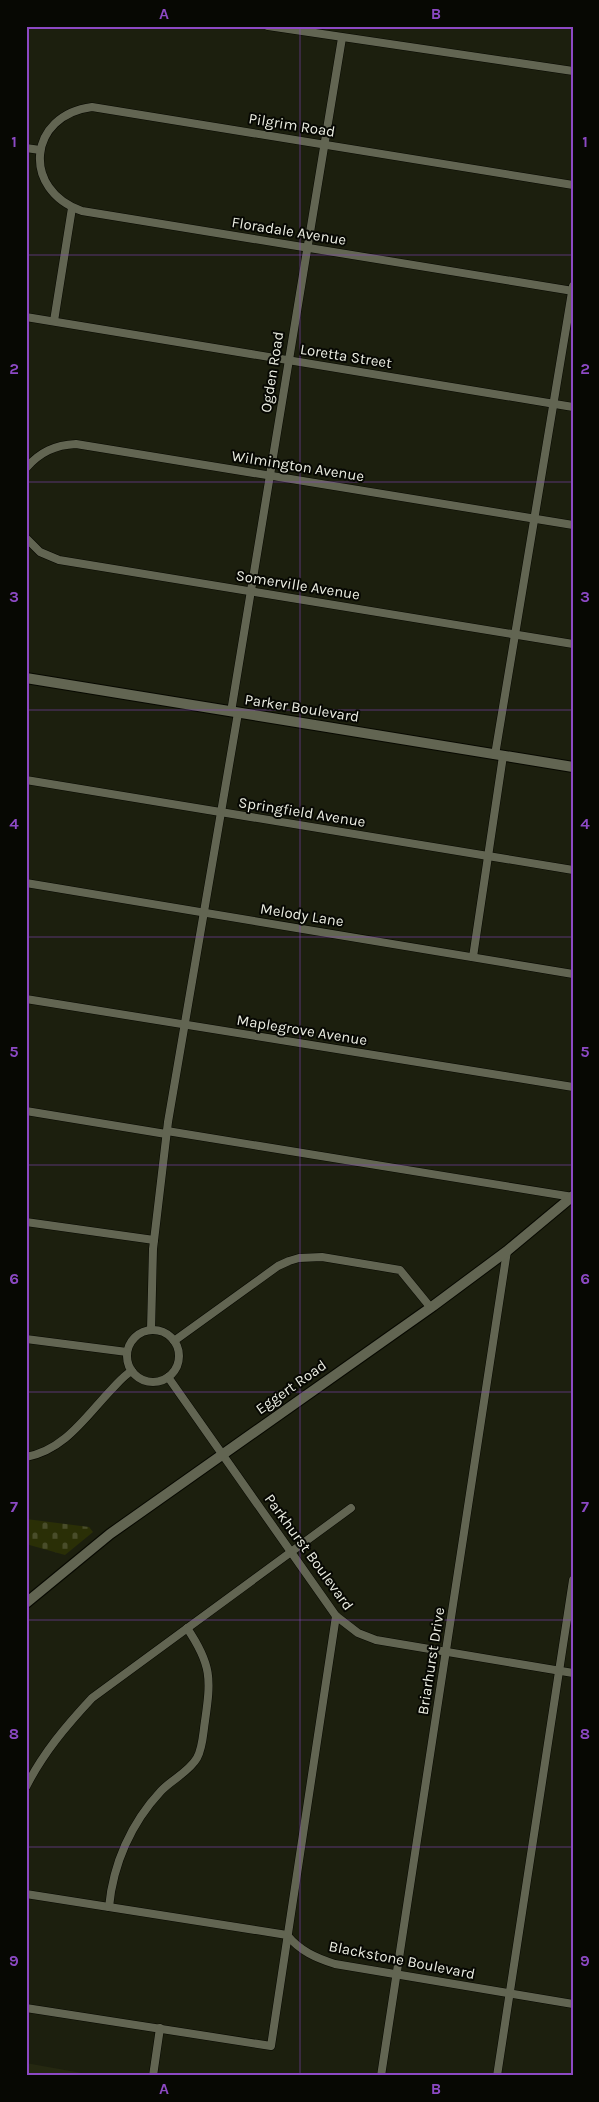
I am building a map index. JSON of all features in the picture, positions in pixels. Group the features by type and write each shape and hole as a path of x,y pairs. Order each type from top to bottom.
{"street":[{"path":"268,26 304,29 342,38 573,71"},
{"name":"Ogden Road","path":"151,1330 154,1240 166,1133 221,813 250,591 342,38"},
{"name":"Pilgrim Road","path":"40,150 46,134 52,126 73,111 92,107 573,185"},
{"path":"26,148 40,150"},
{"name":"Floradale Avenue","path":"40,150 41,169 44,179 56,197 72,208 82,211 572,290"},
{"path":"54,321 72,208"},
{"path":"472,957 488,856 515,634 572,290"},
{"name":"Loretta Street","path":"26,317 573,408"},
{"name":"Wilmington Avenue","path":"26,468 45,451 64,445 76,444 573,526"},
{"name":"Somerville Avenue","path":"26,538 40,552 59,560 573,644"},
{"name":"Parker Boulevard","path":"26,678 573,768"},
{"name":"Springfield Avenue","path":"26,780 573,870"},
{"name":"Melody Lane","path":"26,883 573,974"},
{"name":"Maplegrove Avenue","path":"26,999 573,1087"},
{"path":"26,1111 572,1197"},
{"name":"Eggert Road","path":"26,1603 110,1534 430,1308 507,1251 572,1197"},
{"path":"26,1222 154,1240"},
{"name":"Briarhurst Drive","path":"381,2076 507,1251"},
{"path":"174,1342 278,1266 299,1258 322,1257 400,1270 430,1308"},
{"path":"151,1330 164,1332 174,1342 178,1352 178,1363 168,1377 152,1382 141,1379 132,1371 129,1366 127,1352 138,1335 151,1330"},
{"path":"26,1339 127,1352"},
{"path":"26,1457 47,1451 66,1439 132,1371"},
{"name":"Parkhurst Boulevard","path":"168,1377 291,1554 336,1616 346,1625 368,1637 573,1673"},
{"path":"26,1787 57,1737 92,1698 291,1554 351,1508"},
{"path":"497,2076 573,1580"},
{"path":"26,2008 271,2046 336,1616"},
{"path":"109,1907 118,1863 130,1833 161,1791 193,1763 201,1748 210,1687 209,1676 202,1652 187,1628"},
{"path":"26,1894 288,1934"},
{"name":"Blackstone Boulevard","path":"288,1934 301,1949 322,1960 573,2004"},
{"path":"153,2076 160,2028"}],"shaded area":[{"path":"26,2063 98,2076 26,2076"}],"green space":[{"path":"26,1519 89,1527 93,1532 65,1555 26,1544"}]}
